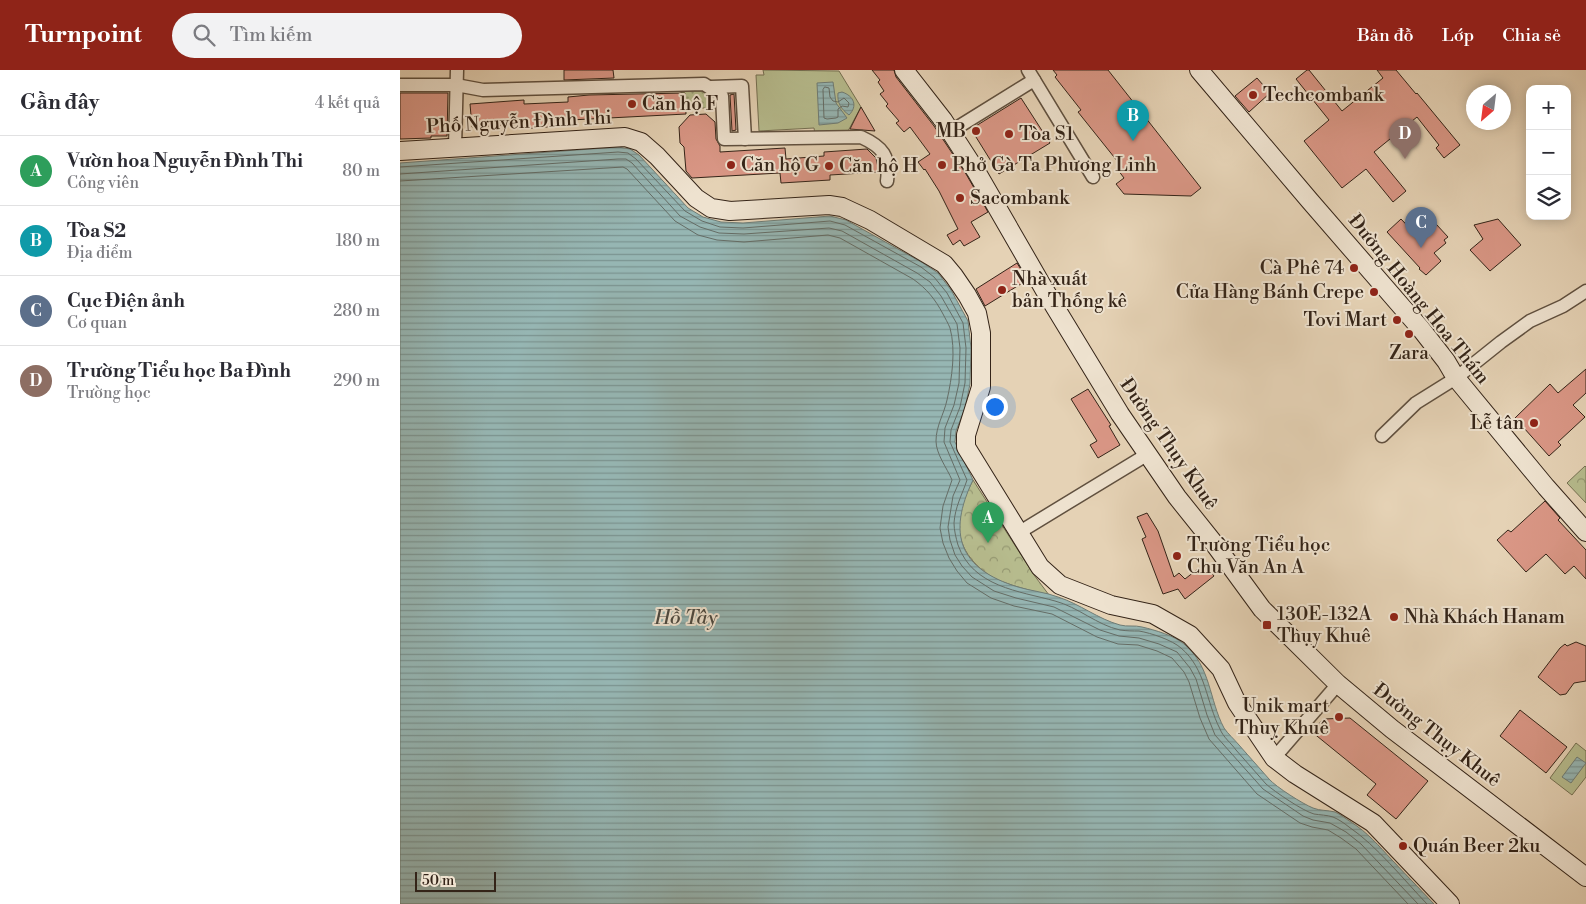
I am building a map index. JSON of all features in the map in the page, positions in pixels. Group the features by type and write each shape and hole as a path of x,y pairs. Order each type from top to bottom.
{"main road":[{"name":"Đường Thụy Khuê","path":"904,70 976,171 1120,414 1177,497 1262,609 1338,684 1392,729 1586,877"},
{"name":"Đường Hoàng Hoa Thám","path":"1199,70 1421,329 1446,361 1456,378 1546,487 1586,532"},
{"name":"Phố Nguyễn Đình Thi","path":"400,151 624,137 641,142 657,156 696,198 711,208 730,211 829,205 842,207 870,220 944,264 967,295 977,313 980,333 981,387 966,435 966,447 1040,567 1060,585 1111,604 1153,614 1190,635 1221,670 1237,703 1274,758 1295,774 1373,823 1450,904"}],"street":[{"path":"455,147 457,70"},
{"path":"950,132 1031,75 1093,178"},
{"path":"400,85 456,85 483,90 704,84 722,96 724,139 861,137 874,143 885,154 889,168 888,181"},
{"path":"711,87 742,86 745,139"},
{"path":"1382,436 1416,403 1456,378 1530,321 1563,306 1586,291"},
{"path":"1018,534 1148,454"},
{"path":"1274,758 1338,684"}],"green space":[{"path":"763,70 839,71 861,107 848,131 815,134 814,128 759,131 756,75 764,75"},
{"path":"681,91 709,91 716,97 717,108 682,108"},
{"path":"1586,467 1586,503 1567,483"},
{"path":"973,480 1049,595 1012,585 992,577 977,565 966,551 960,534 959,518 963,502"},
{"path":"1576,743 1586,751 1586,777 1572,795 1550,778"}],"water":[{"path":"833,82 836,103 847,118 838,123 819,125 817,83"},
{"path":"842,92 852,99 854,105 849,115 839,103 838,93"},
{"name":"Hồ Tây","path":"618,147 630,149 639,155 688,208 703,217 721,222 743,223 830,216 846,220 938,273 951,290 968,321 971,348 970,384 965,408 956,431 955,442 973,480 965,499 960,533 964,547 971,559 982,570 1018,587 1066,600 1104,619 1123,626 1139,626 1180,641 1200,662 1224,728 1269,779 1283,791 1309,806 1318,810 1335,812 1357,826 1378,844 1434,904 400,904 400,163"},
{"path":"1577,757 1586,763 1571,783 1562,777"}],"building":[{"path":"564,70 613,70 614,78 564,80"},
{"path":"872,70 894,70 896,77 934,126 966,174 988,212 971,222 980,237 964,246 960,240 953,245 947,235 958,229 939,191 925,169 918,162 930,154 910,127 904,132 896,123 899,121 886,106 888,104 880,94 884,91 878,82 880,80"},
{"path":"1053,70 1108,70 1201,188 1191,196 1124,194 1116,184 1124,178 1118,170 1122,167 1078,112 1081,110 1055,77 1057,75"},
{"path":"1309,70 1342,111 1383,78 1377,70 1396,70 1460,145 1444,158 1436,148 1439,145 1417,117 1374,152 1406,191 1393,202 1366,169 1342,188 1304,141 1329,120 1296,79"},
{"name":"Techcombank","path":"1257,78 1270,93 1249,112 1235,96"},
{"path":"400,93 448,93 447,136 400,139"},
{"path":"685,93 686,114 570,120 571,125 521,129 521,124 472,127 470,104 524,100 524,104 568,102 568,97 589,95"},
{"path":"734,94 736,130 732,131 730,95"},
{"name":"Tòa S1","path":"1021,98 1050,143 999,174 971,129"},
{"path":"861,107 875,131 850,129"},
{"path":"706,114 715,122 716,139 720,146 720,152 785,148 786,159 824,156 824,152 867,149 876,158 879,172 830,175 830,180 781,183 780,173 692,178 686,171 684,147 680,143 679,127 690,115"},
{"path":"1401,219 1420,239 1436,224 1448,237 1444,240 1446,243 1434,253 1441,261 1426,275 1387,232"},
{"path":"1498,219 1521,245 1490,271 1470,250 1483,239 1474,225"},
{"path":"1017,263 1022,271 1018,273 1024,282 985,306 976,289"},
{"path":"1586,369 1586,393 1573,405 1585,417 1558,442 1561,445 1549,456 1515,418 1550,384 1558,393"},
{"path":"1088,389 1111,425 1109,426 1120,445 1098,458 1090,445 1097,441 1071,399"},
{"path":"1545,501 1560,518 1558,520 1586,550 1586,579 1574,566 1565,574 1546,554 1526,572 1497,540 1508,530 1511,532"},
{"path":"1147,513 1158,531 1174,577 1179,573 1185,579 1204,564 1214,576 1185,599 1178,589 1163,594 1142,539 1146,537 1137,517"},
{"path":"1576,642 1586,646 1586,681 1574,683 1566,694 1560,695 1538,677 1560,648 1565,644 1567,646"},
{"path":"1520,710 1567,747 1546,773 1500,736"},
{"path":"1350,718 1428,781 1396,819 1367,795 1376,784 1312,732 1323,719"}],"place":[{"name":"Techcombank","path":"1253,95"},
{"name":"Căn hộ F","path":"632,104"},
{"name":"MB","path":"976,131"},
{"name":"Tòa S1","path":"1009,134"},
{"name":"Tòa S2","path":"1133,141"},
{"name":"Trường Tiểu học Ba Đình","path":"1405,159"},
{"name":"Căn hộ G","path":"731,165"},
{"name":"Phở Gà Ta Phương Linh","path":"942,165"},
{"name":"Căn hộ H","path":"829,166"},
{"name":"Sacombank","path":"960,198"},
{"name":"Cục Điện ảnh","path":"1421,248"},
{"name":"Cà Phê 74","path":"1354,268"},
{"name":"Nhà xuất bản Thống kê","path":"1002,290"},
{"name":"Cửa Hàng Bánh Crepe","path":"1374,292"},
{"name":"Tovi Mart","path":"1397,320"},
{"name":"Zara","path":"1409,334"},
{"name":"Lễ tân","path":"1534,423"},
{"name":"Vườn hoa Nguyễn Đình Thi","path":"988,543"},
{"name":"Trường Tiểu học Chu Văn An A","path":"1177,556"},
{"name":"Nhà Khách Hanam","path":"1394,617"},
{"name":"130E-132A Thụy Khuê","path":"1267,625"},
{"name":"Unik mart Thuỵ Khuê","path":"1339,717"},
{"name":"Quán Beer 2ku","path":"1403,846"}]}
